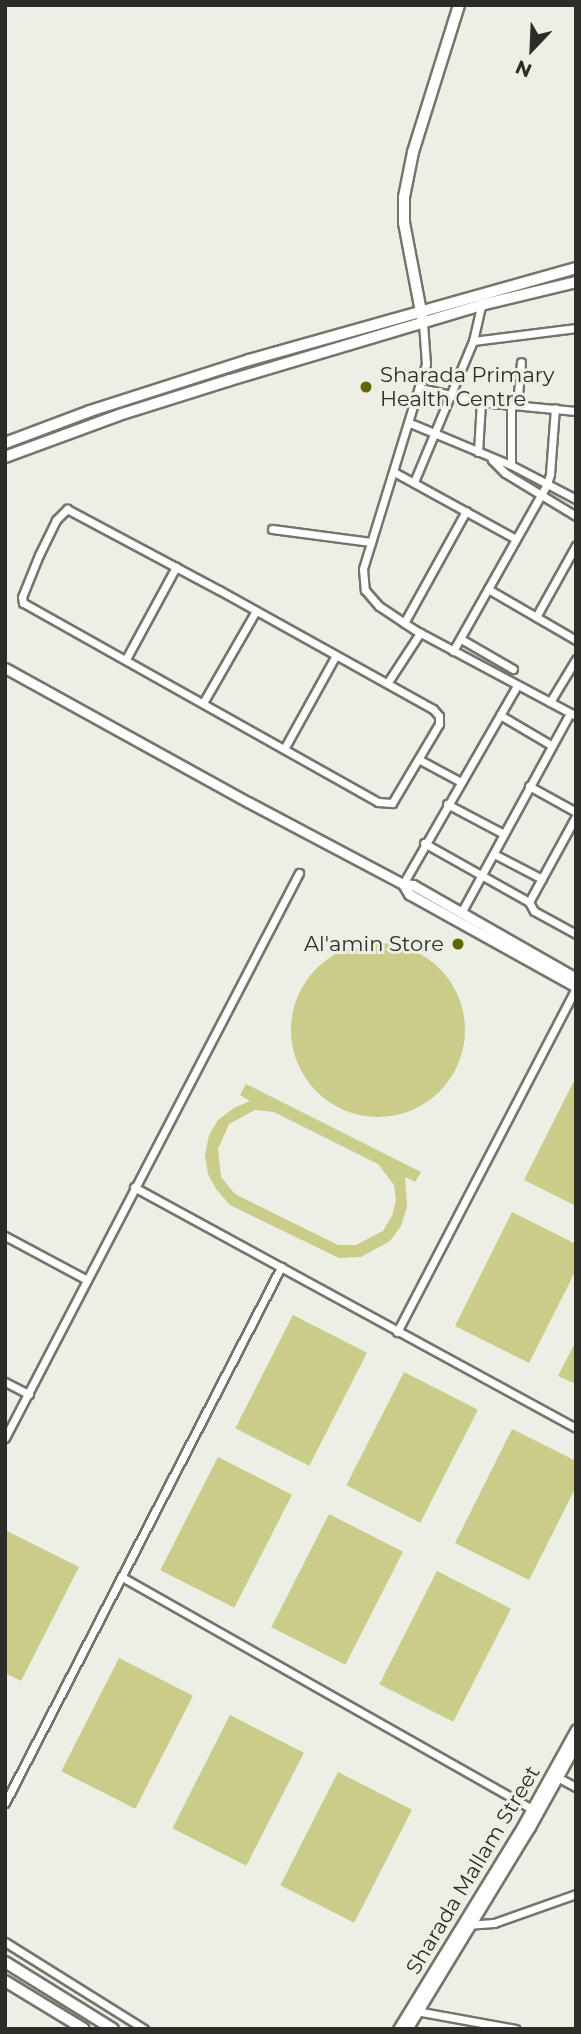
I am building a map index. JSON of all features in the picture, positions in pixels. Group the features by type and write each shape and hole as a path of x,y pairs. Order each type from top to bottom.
{"main road":[{"path":"422,318 404,223 404,197 413,152 458,5"},
{"path":"5,457 119,415 576,268"},
{"path":"5,443 152,390 422,318 576,282"},
{"path":"5,1962 113,2029"},
{"path":"5,1981 84,2029"}],"street":[{"path":"414,482 473,341 481,305"},
{"path":"422,318 427,359 410,423 363,569 365,590 419,633 573,715 551,745 461,913"},
{"path":"473,341 576,328"},
{"path":"510,465 514,405 522,362"},
{"path":"420,388 481,402 576,411"},
{"path":"478,452 481,402"},
{"path":"453,651 547,484 551,474 555,408"},
{"path":"410,423 510,465 576,499"},
{"path":"488,457 505,473 576,516"},
{"path":"394,472 516,539"},
{"path":"64,510 72,510 256,611 388,682 424,703 439,716 439,724 395,800 387,804 22,602 57,520 64,510"},
{"path":"404,623 466,511"},
{"path":"272,529 371,542"},
{"path":"536,617 576,545"},
{"path":"126,660 176,567"},
{"path":"488,589 576,640"},
{"path":"202,703 256,611"},
{"path":"388,682 419,633"},
{"path":"461,639 513,669"},
{"path":"284,749 336,655"},
{"path":"550,702 576,659"},
{"path":"5,668 248,803 403,884 413,886 576,978"},
{"path":"403,884 424,843 517,686"},
{"path":"500,715 551,745"},
{"path":"420,760 461,782"},
{"path":"529,786 576,814 529,902"},
{"path":"447,804 504,834"},
{"path":"424,843 529,902 534,911 576,934"},
{"path":"494,854 542,879"},
{"path":"6,1435 299,873"},
{"path":"397,1332 576,988 410,894 403,884"},
{"path":"134,1187 576,1428"},
{"path":"5,1236 87,1280"},
{"path":"5,1803 281,1267"},
{"path":"5,1381 29,1394"},
{"path":"121,1577 532,1809"},
{"name":"Sharada Mallam Street","path":"466,1925 576,1729"},
{"name":"Sharada Mallam Street","path":"398,2029 414,2009 576,1744"},
{"path":"557,1777 576,1787"},
{"path":"466,1925 494,1923 576,1894"},
{"path":"5,1942 144,2029"},
{"path":"414,2009 515,2029"},
{"name":"Sharada Mallam Street","path":"407,2029 414,2009"}],"green space":[{"path":"378,943 411,950 439,969 458,997 465,1030 458,1063 439,1091 411,1110 378,1117 345,1110 317,1091 298,1063 291,1030 298,997 317,969 345,950"},
{"path":"576,1077 576,1206 524,1180"},
{"path":"246,1084 421,1172 415,1182 405,1177 407,1207 401,1226 390,1241 361,1257 339,1258 230,1205 216,1189 208,1174 205,1155 209,1135 218,1120 234,1108 250,1101 240,1095","holes":["255,1110 274,1112 378,1164 394,1185 396,1200 392,1216 383,1231 356,1245 338,1245 235,1194 221,1177 218,1149 229,1124"]},
{"path":"512,1212 576,1244 576,1270 529,1363 455,1326"},
{"path":"293,1315 367,1353 309,1466 235,1428"},
{"path":"576,1341 576,1384 558,1376"},
{"path":"404,1372 478,1410 420,1523 346,1485"},
{"path":"512,1429 576,1461 576,1487 529,1580 455,1543"},
{"path":"218,1457 292,1495 234,1608 160,1570"},
{"path":"329,1514 403,1552 345,1665 271,1627"},
{"path":"5,1530 79,1567 21,1681 5,1673"},
{"path":"437,1571 511,1609 453,1722 379,1684"},
{"path":"119,1658 193,1696 135,1809 61,1771"},
{"path":"230,1715 304,1753 246,1866 172,1828"},
{"path":"338,1772 412,1810 354,1923 280,1885"}],"place":[{"name":"Sharada Primary Health Centre","path":"366,387"},
{"name":"Al'amin Store","path":"458,944"}]}
